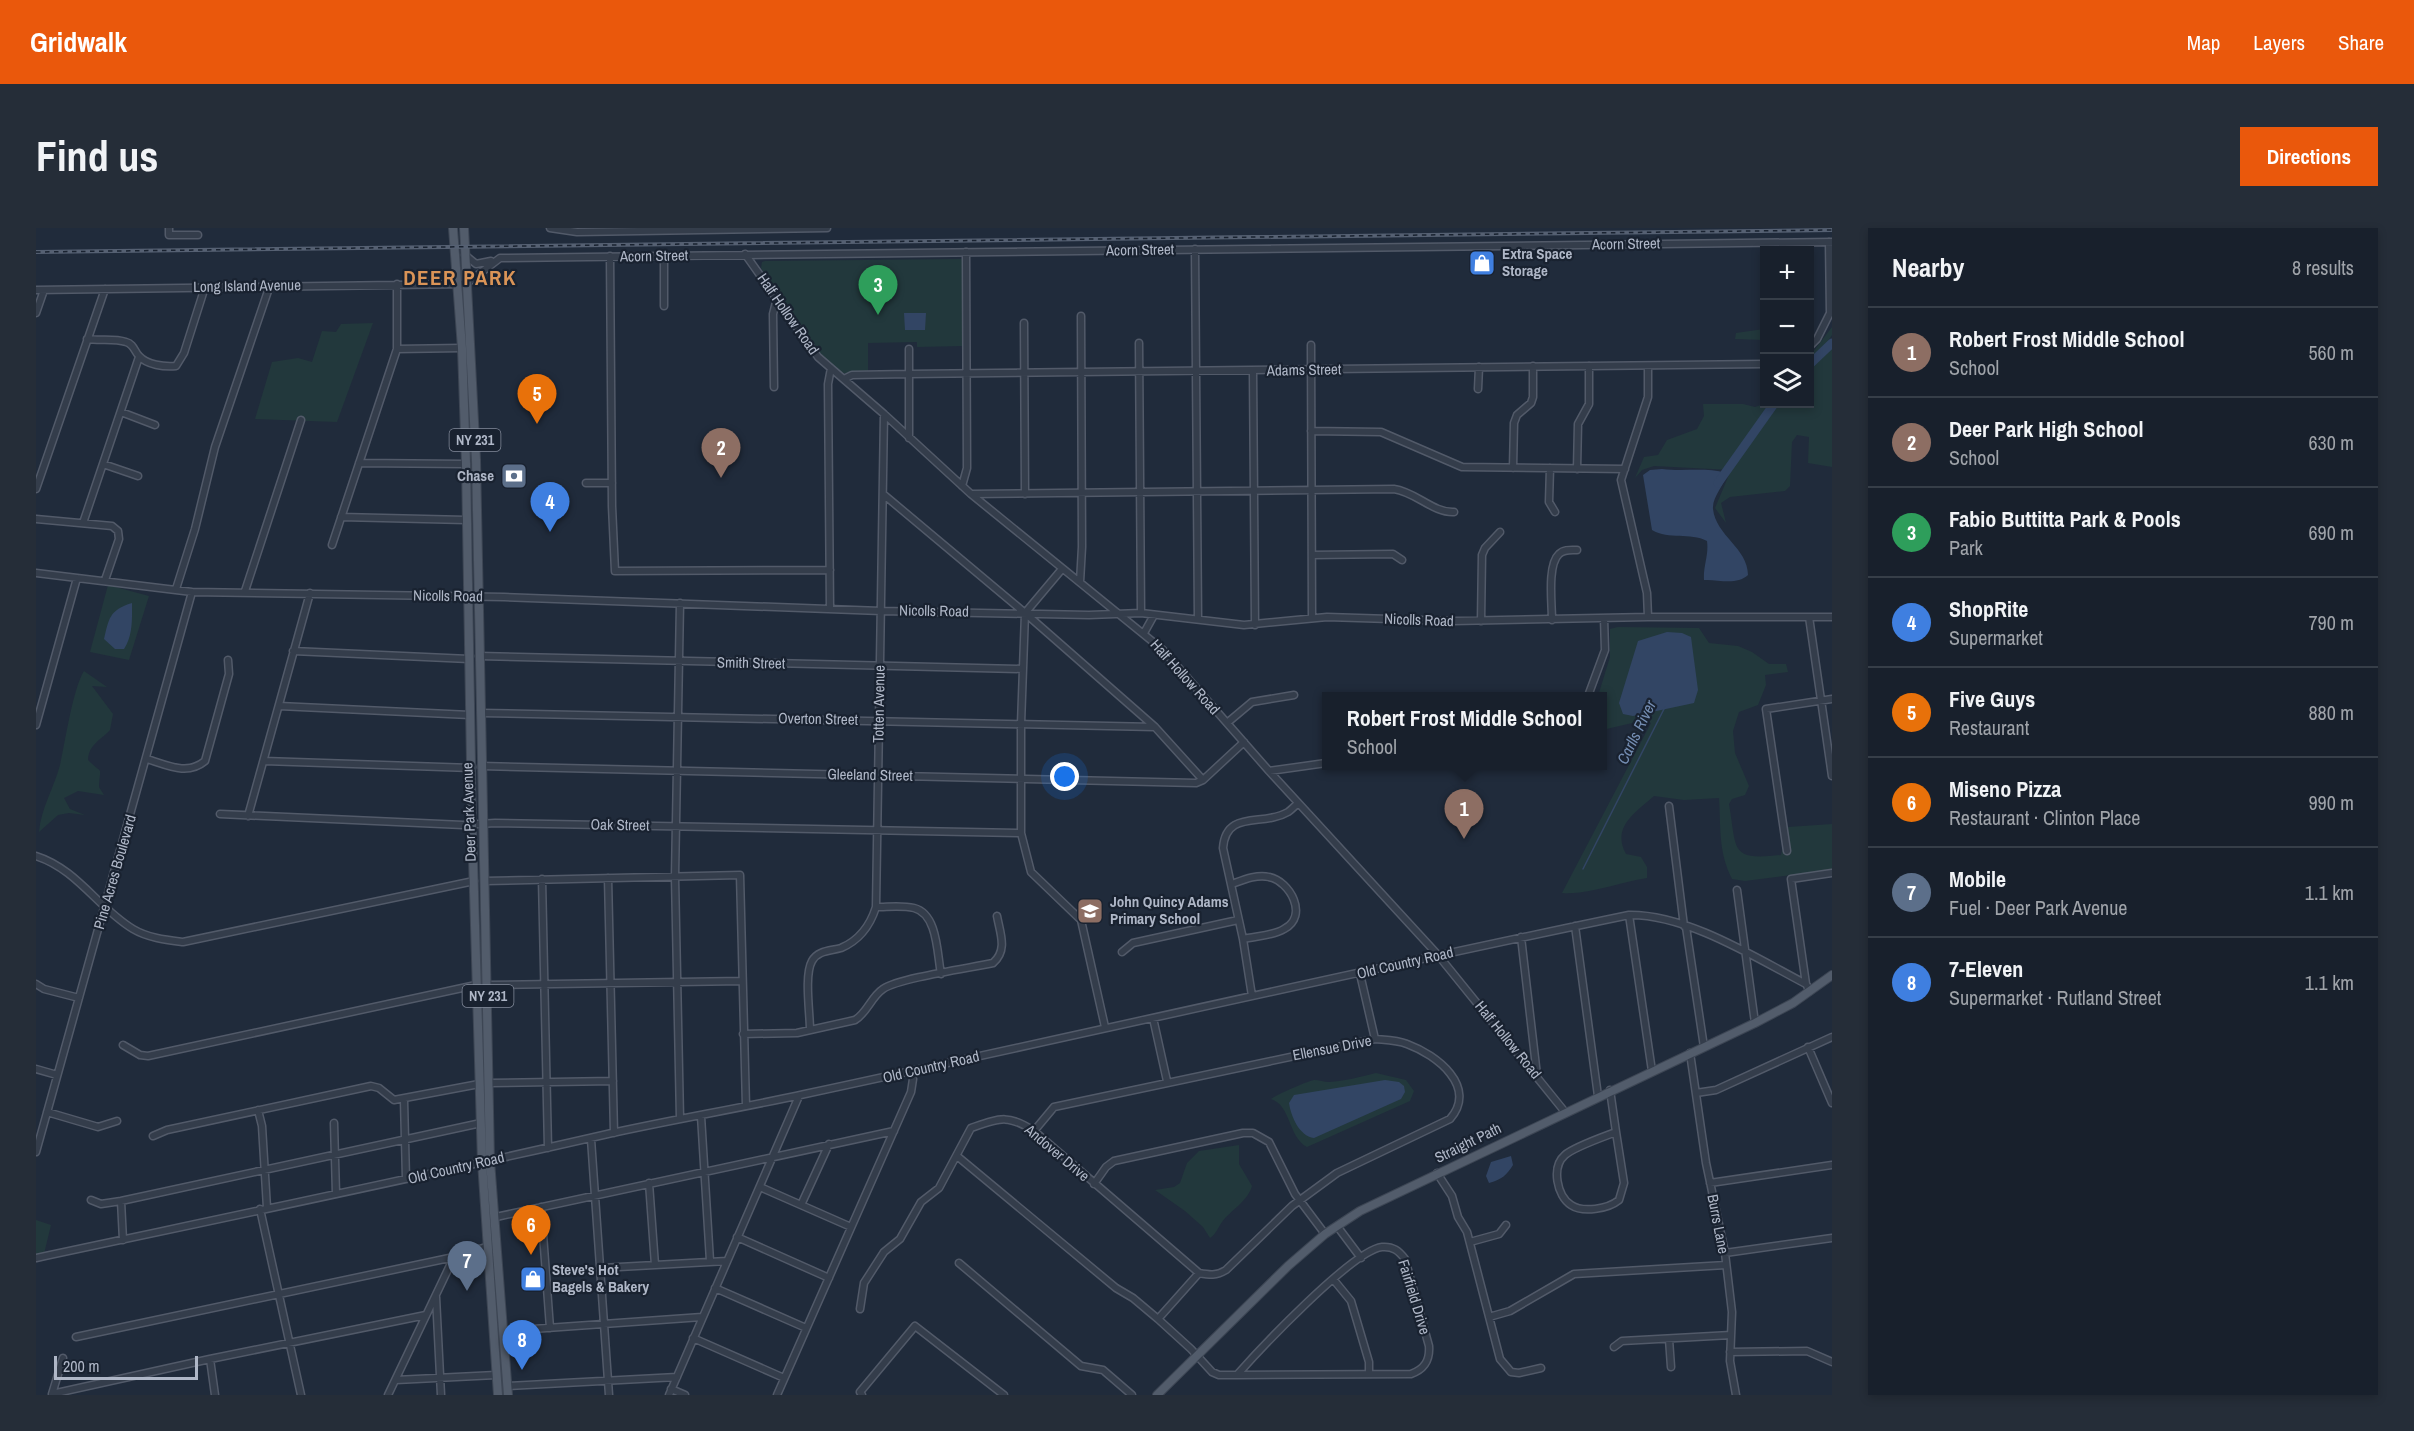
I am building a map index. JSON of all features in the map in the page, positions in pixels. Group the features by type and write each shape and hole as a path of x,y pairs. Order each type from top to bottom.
{"main road":[{"name":"Deer Park Avenue","path":"453,228 462,284 474,422 482,823 488,985 486,1247 498,1395"},
{"name":"Deer Park Avenue","path":"464,228 462,348 479,1084 486,1162 496,1217 508,1391"},
{"path":"464,405 474,422"},
{"name":"Straight Path","path":"1157,1395 1288,1266 1325,1234 1360,1211 1610,1090 1755,1023 1832,975"}],"street":[{"path":"169,228 169,235 198,235"},
{"path":"550,228 577,230 828,228"},
{"path":"1814,342 1830,314 1831,242"},
{"name":"Acorn Street","path":"465,255 471,262 479,264 500,258 610,256 1831,242"},
{"path":"1195,249 1198,619"},
{"path":"962,486 967,468 966,252"},
{"name":"Half Hollow Road","path":"746,254 818,357 971,494 1163,650 1269,771 1438,955 1565,1112"},
{"path":"610,256 615,571 830,570"},
{"path":"664,256 664,306"},
{"path":"462,284 500,258"},
{"path":"332,545 397,349 399,340 397,284"},
{"name":"Long Island Avenue","path":"40,290 462,284"},
{"path":"176,589 195,530 215,447 270,285"},
{"path":"87,339 124,341 131,344 140,357 158,365 176,366 184,353 205,286"},
{"path":"36,489 105,289"},
{"path":"36,313 40,290"},
{"path":"774,387 773,314 777,298"},
{"path":"1080,582 1082,568 1081,316"},
{"path":"1024,323 1025,494"},
{"path":"1139,343 1140,613"},
{"path":"1311,345 1312,617"},
{"path":"397,349 462,348"},
{"path":"909,350 909,438"},
{"path":"83,523 140,357"},
{"name":"Adams Street","path":"844,380 852,375 909,374 1760,364"},
{"path":"1513,468 1514,423 1517,416 1531,403 1533,397 1533,366"},
{"path":"1578,469 1578,424 1589,404 1589,366"},
{"path":"1648,366 1648,397 1622,480 1647,593 1648,618"},
{"path":"1478,389 1479,367"},
{"path":"830,609 828,384 831,369"},
{"path":"1252,371 1255,625"},
{"path":"121,412 155,425"},
{"name":"Totten Avenue","path":"810,1030 809,972 812,960 819,953 842,947 855,940 865,931 876,907 884,414"},
{"path":"245,591 301,420"},
{"path":"1311,431 1374,430 1462,467 1624,470"},
{"path":"358,463 466,464"},
{"path":"103,464 138,476"},
{"path":"1550,468 1549,502 1555,512"},
{"path":"586,483 612,483"},
{"path":"971,494 1403,490 1440,510 1454,512"},
{"path":"883,494 1025,613 1155,727 1203,780 1244,742"},
{"path":"340,518 466,520"},
{"path":"36,519 112,526 118,531 119,539 105,580"},
{"path":"1481,621 1482,555 1485,548 1500,532"},
{"path":"1552,620 1551,578 1554,562 1558,554 1567,550 1577,550"},
{"path":"1312,555 1393,554 1402,560"},
{"path":"1062,569 1025,613 1021,724 1021,833 1030,872 1081,920 1105,1028"},
{"name":"Nicolls Road","path":"36,573 192,592 468,596 881,611 1140,613 1255,625 1312,617 1481,621 1832,617"},
{"path":"36,725 77,578"},
{"name":"Pine Acres Boulevard","path":"36,1152 192,592"},
{"path":"248,816 310,593"},
{"path":"680,603 675,827 680,1119"},
{"path":"1144,633 1154,615"},
{"path":"1809,617 1832,776"},
{"path":"1589,692 1605,650 1604,618"},
{"path":"293,651 470,659"},
{"name":"Smith Street","path":"479,656 1023,669"},
{"path":"147,759 184,770 197,768 205,761 229,674 228,660"},
{"path":"1227,723 1252,702 1294,695"},
{"path":"1787,851 1766,709 1832,699"},
{"path":"279,706 470,715"},
{"name":"Overton Street","path":"481,713 1155,727"},
{"path":"264,760 472,768"},
{"path":"1269,771 1322,764"},
{"name":"Gleeland Street","path":"481,766 1197,783 1203,780"},
{"path":"1252,996 1243,939 1223,848 1224,838 1236,823 1267,819 1288,812 1298,803"},
{"path":"1669,806 1704,1047"},
{"name":"Oak Street","path":"220,814 472,824 1021,833"},
{"path":"36,856 65,870 134,930 160,939 183,942 474,881"},
{"path":"1808,988 1791,879 1832,873"},
{"path":"485,881 740,876 746,1106"},
{"path":"1232,884 1261,876 1277,879 1297,904 1297,912 1292,922 1284,930 1243,939"},
{"path":"608,878 614,1133"},
{"path":"542,879 548,1148"},
{"path":"1737,890 1755,1023"},
{"path":"876,907 916,908 924,913 932,927 941,974"},
{"path":"1629,915 1652,1071"},
{"name":"Old Country Road","path":"36,1258 614,1133 799,1096 1629,915 1648,916 1685,927 1745,952 1808,988"},
{"path":"743,1034 797,1033 855,1020 862,1016 884,988 993,963 1000,956 1003,947 997,916"},
{"path":"1122,952 1133,943 1238,920"},
{"path":"1575,926 1598,1096"},
{"path":"1521,937 1537,1076"},
{"path":"1360,974 1375,1039"},
{"path":"488,985 742,981"},
{"path":"36,984 44,989 79,998"},
{"path":"123,1045 140,1055 148,1056 476,985"},
{"path":"1153,1018 1167,1082"},
{"path":"1696,1093 1716,1090 1832,1037"},
{"name":"Ellensue Drive","path":"1034,1131 1054,1107 1375,1039 1407,1044 1434,1059 1450,1075 1460,1090 1461,1103 1458,1111 1450,1119 1337,1173 1300,1200"},
{"path":"1808,1047 1832,1103"},
{"name":"Burrs Lane","path":"1690,1053 1710,1183 1725,1253 1732,1312 1730,1361 1737,1395"},
{"path":"36,1069 57,1075"},
{"path":"777,1395 911,1092 911,1071"},
{"path":"489,1083 613,1081"},
{"path":"153,1136 166,1130 371,1086 379,1088 394,1100 404,1100 479,1084"},
{"path":"1610,1090 1624,1184 1619,1200 1606,1208 1578,1209 1570,1205 1564,1199 1556,1174 1564,1155 1616,1132"},
{"path":"685,1395 670,1392 799,1096"},
{"path":"404,1100 406,1179"},
{"path":"258,1110 262,1126 265,1170 263,1209 277,1294 301,1395"},
{"path":"47,1112 98,1127 117,1121"},
{"path":"700,1116 710,1261"},
{"name":"Andover Drive","path":"860,1309 864,1284 884,1252 900,1239 921,1202 939,1188 971,1128 993,1120 1016,1120 1034,1131 1199,1273"},
{"path":"91,1200 101,1204 122,1201 481,1122"},
{"path":"334,1123 336,1194"},
{"path":"496,1217 894,1131"},
{"path":"1094,1184 1106,1167 1114,1161 1243,1133 1253,1133 1269,1142 1300,1200 1325,1234"},
{"path":"591,1139 609,1395"},
{"path":"801,1205 829,1144"},
{"name":"Fairfield Drive","path":"957,1156 1116,1288 1133,1298 1219,1376 1237,1376 1369,1374 1411,1374 1419,1371 1426,1364 1430,1355 1405,1259 1392,1248 1383,1246 1361,1258 1334,1279 1237,1376"},
{"path":"1710,1183 1832,1165"},
{"path":"1437,1173 1452,1196 1458,1217 1470,1242 1504,1365 1511,1372 1520,1373 1541,1368"},
{"path":"650,1183 655,1265"},
{"path":"759,1187 851,1227"},
{"path":"1158,1319 1199,1273 1219,1274 1226,1270 1300,1200"},
{"path":"122,1201 123,1240"},
{"path":"541,1207 550,1328"},
{"path":"1470,1242 1499,1234 1506,1225"},
{"path":"1337,1226 1361,1258"},
{"path":"737,1237 829,1278"},
{"path":"1725,1253 1832,1238"},
{"path":"76,1337 454,1257 486,1247"},
{"path":"388,1395 454,1257"},
{"path":"601,1268 727,1261"},
{"path":"958,1263 1081,1366 1103,1370 1132,1395"},
{"path":"1489,1317 1510,1311 1574,1274 1726,1264"},
{"path":"1334,1279 1351,1301 1369,1362 1369,1374"},
{"path":"715,1288 806,1328"},
{"path":"436,1296 441,1395"},
{"path":"63,1358 52,1394 210,1359 426,1316"},
{"path":"503,1332 702,1317"},
{"path":"862,1395 860,1392 915,1326 1004,1395"},
{"path":"1614,1347 1622,1341 1731,1335"},
{"path":"693,1338 784,1378"},
{"path":"1669,1339 1671,1367"},
{"path":"1730,1352 1807,1351 1832,1362"},
{"path":"210,1359 215,1395"},
{"path":"396,1380 496,1375"},
{"path":"508,1391 608,1379 677,1377"}],"green space":[{"path":"962,259 964,346 917,347 917,342 868,343 868,373 843,373 832,366 798,324 761,268 762,262 765,261"},
{"path":"373,323 337,422 255,419 272,362 298,358 312,362 322,331 336,332 341,324"},
{"path":"1832,327 1832,335 1828,341 1832,343 1832,467 1808,463 1809,437 1797,435 1792,442 1790,486 1785,491 1730,497 1721,503 1726,523 1715,508 1731,470 1654,466 1642,470 1635,478 1644,457 1658,455 1667,440 1697,429 1704,416 1703,404 1743,404 1755,407 1760,405 1760,408 1814,408 1814,351"},
{"path":"1760,330 1760,340 1735,339 1736,333"},
{"path":"108,585 149,596 129,660 90,652"},
{"path":"1618,627 1699,628 1709,643 1738,646 1752,652 1769,664 1786,664 1788,672 1765,675 1766,685 1758,705 1739,712 1733,731 1735,753 1749,786 1745,795 1732,799 1729,804 1735,842 1744,854 1781,855 1788,827 1832,824 1832,870 1745,881 1732,879 1722,849 1719,798 1684,800 1654,796 1633,814 1622,836 1626,854 1641,857 1647,867 1647,878 1594,890 1562,893 1651,723 1645,720 1607,729 1607,692 1599,692 1610,657 1610,629"},
{"path":"84,671 107,687 92,686 113,714 110,730 90,750 88,760 100,771 99,787 104,795 78,791 64,798 70,809 85,815 69,813 58,815 39,832 42,815 60,765 76,690"},
{"path":"1376,1073 1406,1080 1414,1091 1410,1101 1307,1147 1296,1136 1278,1102 1271,1099 1314,1080 1327,1082"},
{"path":"1239,1145 1239,1164 1252,1186 1247,1196 1210,1238 1203,1227 1185,1211 1155,1190 1174,1187 1180,1183 1187,1163 1199,1151"},
{"path":"36,1220 51,1225 44,1254 36,1256"}],"water":[{"path":"904,313 926,313 925,330 905,330"},
{"path":"1650,470 1710,470 1726,473 1714,500 1713,509 1720,527 1743,557 1748,575 1732,581 1704,580 1707,541 1694,537 1665,535 1652,530 1643,475"},
{"path":"132,603 129,638 124,649 115,649 104,639 109,621 114,612"},
{"path":"1667,632 1682,633 1691,637 1698,690 1694,703 1633,716 1623,714 1619,703 1638,641"},
{"path":"1385,1080 1399,1082 1404,1086 1405,1092 1401,1099 1314,1138 1304,1134 1292,1114 1289,1103 1294,1095"},
{"path":"1511,1156 1513,1165 1508,1172 1500,1179 1489,1183 1486,1176 1491,1162"}],"waterway":[{"name":"Carlls River","path":"1814,360 1832,343"},
{"name":"Carlls River","path":"1718,483 1771,408"},
{"name":"Carlls River","path":"1583,869 1665,707"}],"railway":[{"path":"36,252 1832,230"}],"place":[{"name":"Extra Space Storage","path":"1482,263"},
{"name":"Fabio Buttitta Park & Pools","path":"878,315"},
{"name":"Five Guys","path":"537,424"},
{"name":"Chase","path":"514,476"},
{"name":"Deer Park High School","path":"721,478"},
{"name":"ShopRite","path":"550,532"},
{"name":"Robert Frost Middle School","path":"1464,839"},
{"name":"John Quincy Adams Primary School","path":"1090,911"},
{"name":"Miseno Pizza","path":"531,1255"},
{"name":"Steve's Hot Bagels & Bakery","path":"533,1279"},
{"name":"Mobile","path":"467,1291"},
{"name":"7-Eleven","path":"522,1370"}],"district":[{"name":"DEER PARK","path":"460,278"}]}
